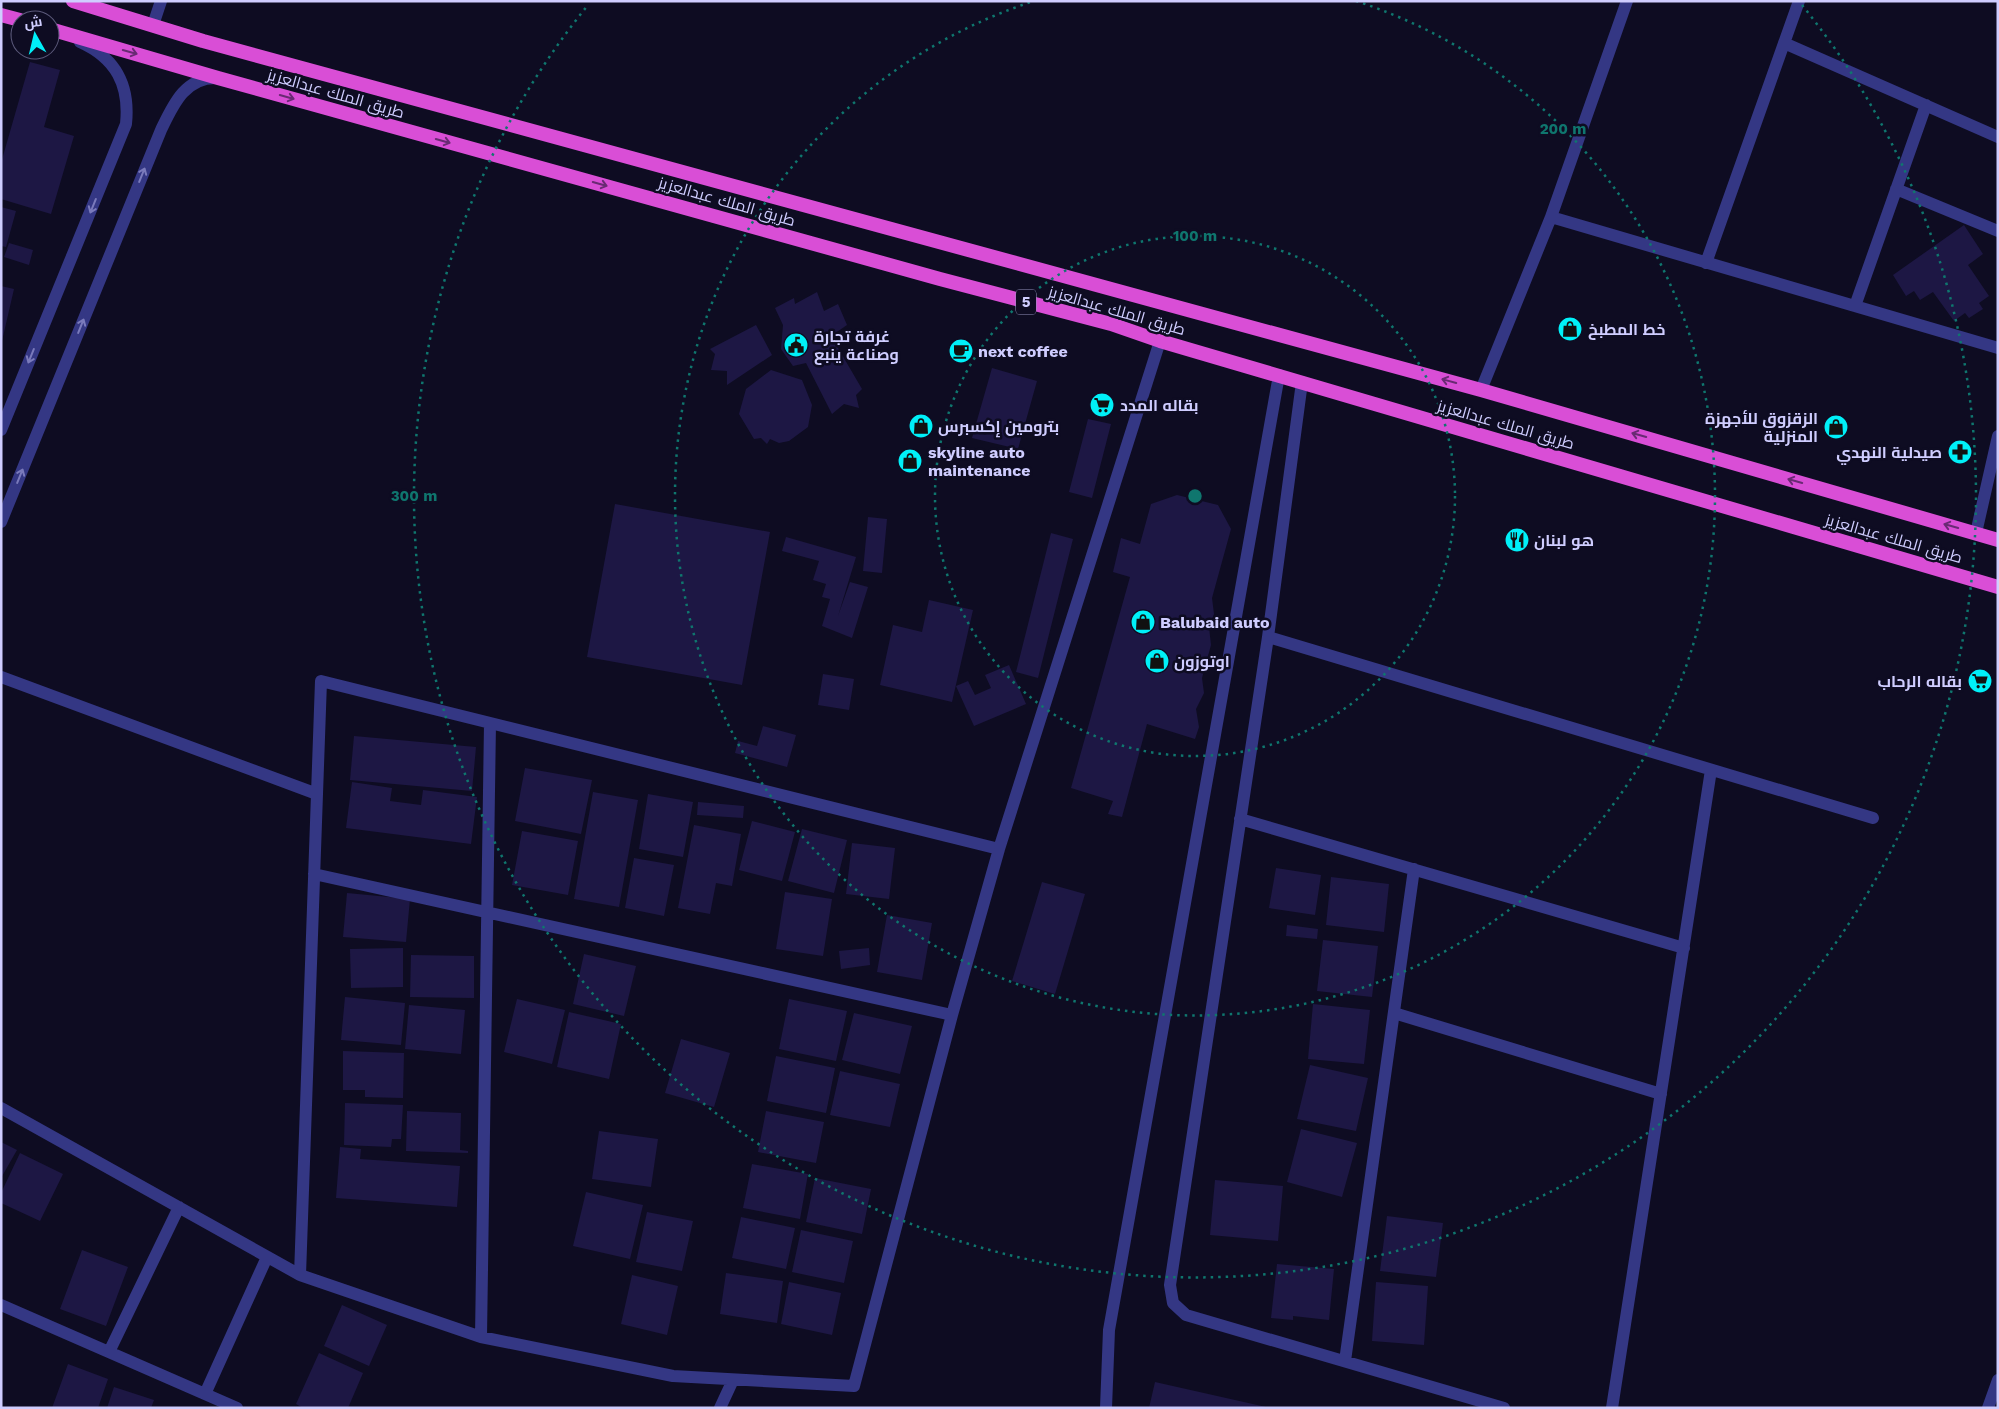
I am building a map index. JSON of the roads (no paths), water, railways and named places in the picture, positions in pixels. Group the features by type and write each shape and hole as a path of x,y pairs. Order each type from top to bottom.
{"highway":[{"name":"طريق الملك عبدالعزيز","path":"74,1 203,41 1481,390 1998,540"},
{"name":"طريق الملك عبدالعزيز","path":"60,32 218,78 940,279 1111,324 1160,341 1998,587"}],"street":[{"path":"153,26 161,1"},
{"path":"1481,390 1551,217 1627,1"},
{"path":"1706,263 1799,1"},
{"path":"1,430 126,124 128,106 124,86 114,66 95,49 60,33"},
{"path":"1784,43 1998,137"},
{"path":"1,522 161,130 173,105 180,95 196,82 218,78"},
{"path":"1855,306 1926,106"},
{"path":"1896,189 1998,231"},
{"path":"1551,217 1998,348"},
{"path":"1,1108 300,1275 481,1336 673,1376 854,1386 952,1015 999,849 1160,341"},
{"path":"1106,1408 1109,1330 1279,375"},
{"path":"1302,382 1268,637 1170,1285 1173,1303 1186,1315 1504,1408"},
{"path":"1976,533 1998,436"},
{"path":"1268,637 1873,818"},
{"path":"1,677 317,794"},
{"path":"300,1275 321,682 999,849"},
{"path":"481,1336 490,723"},
{"path":"1612,1408 1711,770"},
{"path":"1240,819 1684,948"},
{"path":"1345,1361 1414,870"},
{"path":"314,874 952,1015"},
{"path":"1394,1014 1661,1094"},
{"path":"109,1352 179,1208"},
{"path":"205,1394 267,1257"},
{"path":"1,1305 237,1408"},
{"path":"720,1408 733,1380"},
{"path":"1988,1408 1998,1380"}],"place":[{"name":"خط المطبخ","path":"1570,329"},
{"name":"غرفة تجارة وصناعة ينبع","path":"796,345"},
{"name":"next coffee","path":"961,351"},
{"name":"بقاله المدد","path":"1102,405"},
{"name":"بترومين إكسبرس","path":"921,426"},
{"name":"الزقزوق للأجهزة المنزلية","path":"1836,427"},
{"name":"صيدلية النهدي","path":"1960,452"},
{"name":"skyline auto maintenance","path":"910,461"},
{"name":"هو لبنان","path":"1517,540"},
{"name":"Balubaid auto","path":"1143,622"},
{"name":"اوتوزون","path":"1157,661"},
{"name":"بقاله الرحاب","path":"1980,681"}]}
